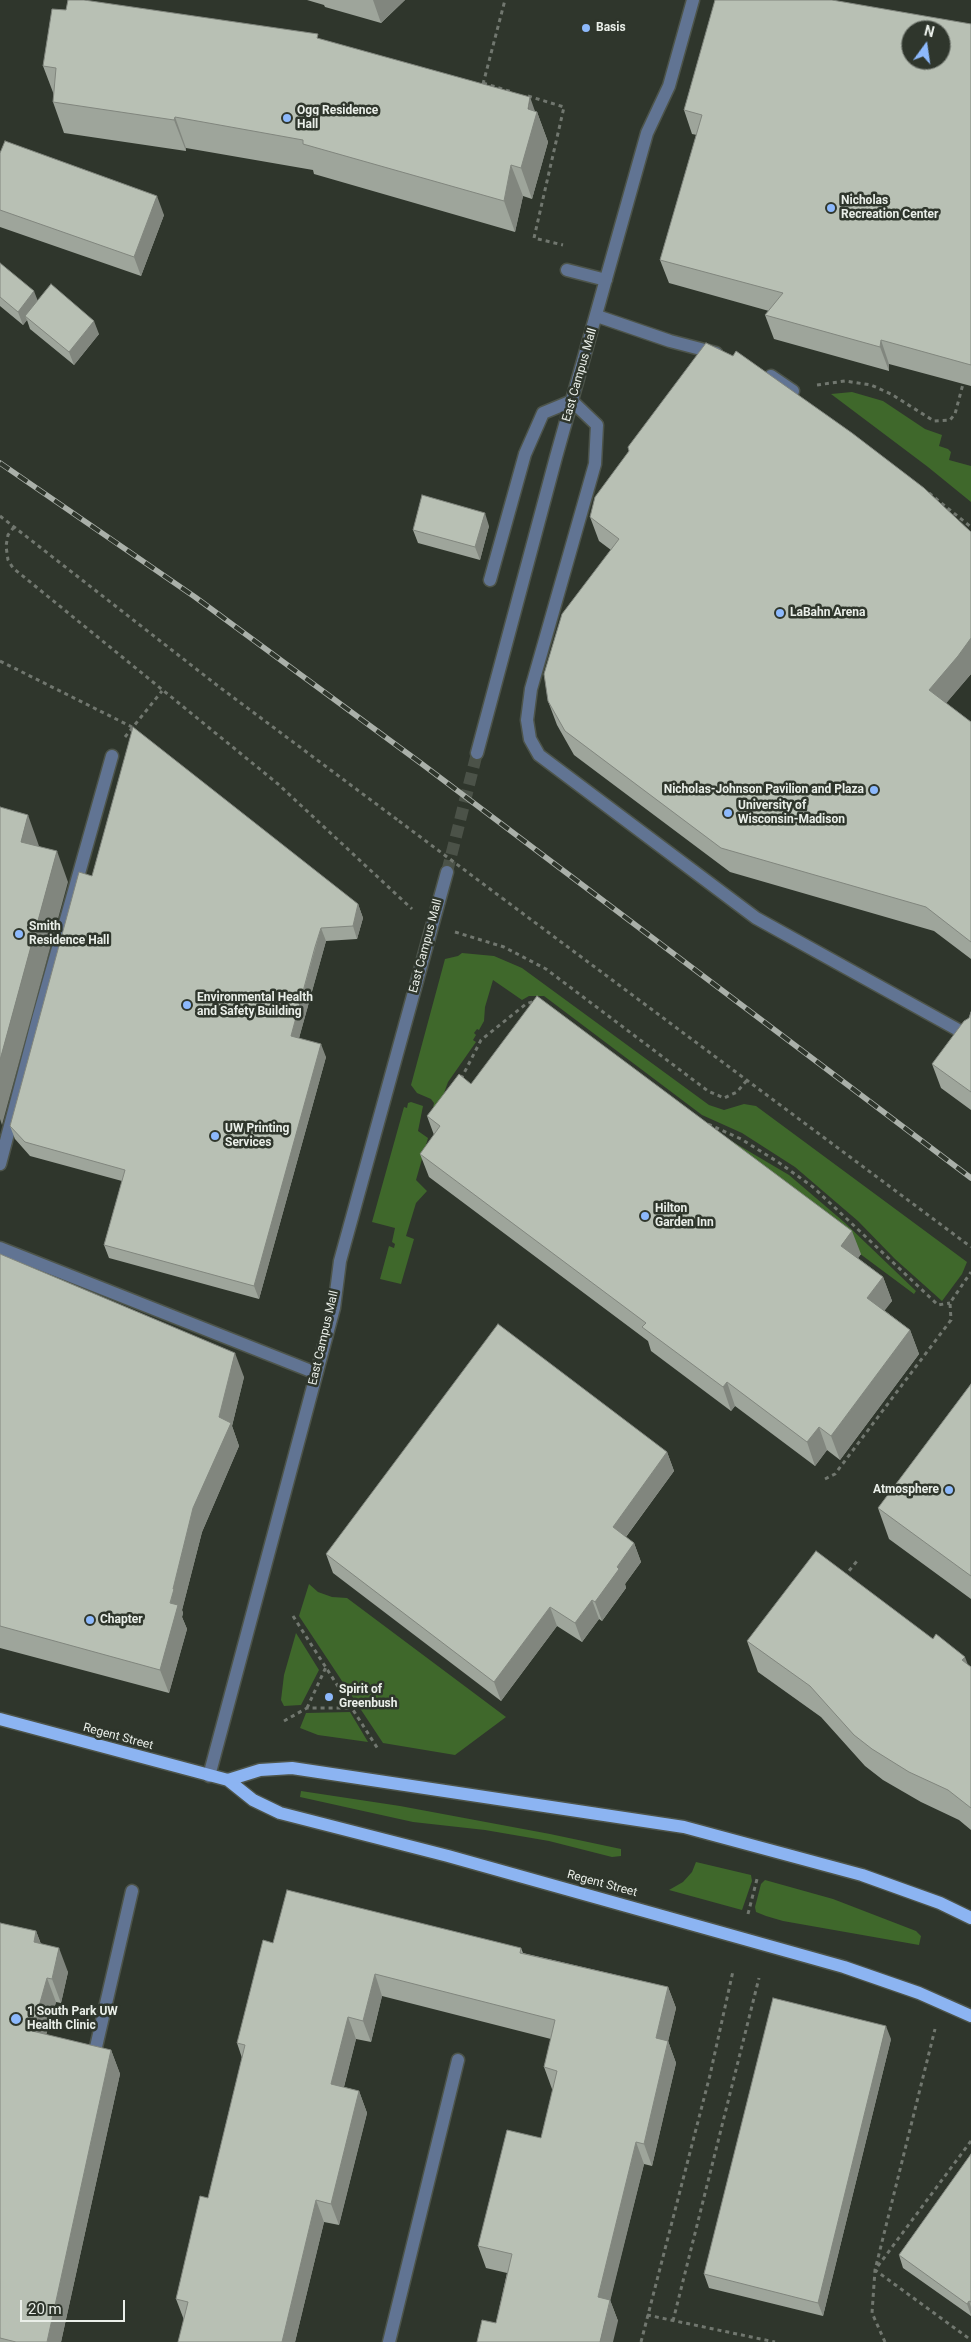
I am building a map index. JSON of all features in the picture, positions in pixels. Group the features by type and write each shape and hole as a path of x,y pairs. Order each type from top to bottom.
{"main road":[{"name":"Regent Street","path":"0,1719 228,1780 253,1800 280,1813 448,1856 844,1967 919,1993 971,2016"},
{"name":"Regent Street","path":"228,1780 260,1770 292,1768 684,1826 862,1874 940,1903 971,1918"}],"street":[{"name":"East Campus Mall","path":"477,754 572,401 647,133 669,86 693,0"},
{"path":"567,270 606,280"},
{"path":"597,316 670,341 728,356"},
{"path":"758,369 793,391"},
{"path":"490,580 525,454 543,413 572,401 597,425 596,464 531,689 527,720 530,739 539,755 756,918 971,1037"},
{"path":"0,1164 112,756"},
{"name":"East Campus Mall","path":"209,1776 334,1308 340,1261 446,872"},
{"path":"0,1248 316,1373"},
{"path":"93,2060 132,1891"},
{"path":"388,2342 458,2060"}],"path":[{"path":"481,92 505,0"},
{"path":"483,83 564,107 534,238 569,246"},
{"path":"793,391 803,399 811,387 826,382 845,381 871,385 891,394 934,421 950,420 956,414 963,384"},
{"path":"923,488 971,527"},
{"path":"0,516 218,686 971,1247"},
{"path":"14,527 8,535 6,546 8,560 12,568 278,784 431,926 480,938 527,957 546,969 708,1091 724,1098 737,1092 748,1079"},
{"path":"0,661 132,727"},
{"path":"112,756 132,727 162,691"},
{"path":"460,1082 481,1040 526,1004 536,1000 542,1002"},
{"path":"702,1120 741,1139 792,1172 855,1225 938,1305 950,1303"},
{"path":"825,1479 835,1474 951,1320 950,1303 971,1272"},
{"path":"842,1579 857,1561"},
{"path":"293,1616 378,1749"},
{"path":"307,1708 326,1668"},
{"path":"284,1721 307,1708 352,1708"},
{"path":"748,1914 757,1879"},
{"path":"641,2342 710,2074 733,1971"},
{"path":"673,2321 758,1978"},
{"path":"885,2342 872,2313 875,2270 935,2029"},
{"path":"875,2270 971,2141"},
{"path":"875,2270 971,2340"},
{"path":"647,2315 775,2342"}],"green space":[{"path":"852,392 883,401 925,429 942,435 939,446 951,452 949,460 971,466 971,502 831,394"},
{"path":"462,953 494,956 522,968 709,1105 724,1110 744,1104 756,1106 967,1262 962,1274 942,1301 895,1259 858,1221 795,1167 742,1133 702,1115 544,996 529,996 522,1000 493,980 485,1007 484,1021 479,1030 477,1029 474,1033 476,1035 473,1040 476,1042 448,1082 434,1121 432,1113 434,1103 431,1099 417,1093 411,1085 445,959"},
{"path":"546,1020 728,1139 789,1175 844,1222 916,1291 914,1294"},
{"path":"411,1102 423,1106 418,1131 428,1138 416,1180 427,1191 416,1203 406,1236 414,1239 401,1284 380,1279 389,1246 394,1248 395,1244 392,1242 395,1228 372,1222 404,1107 407,1108 408,1103"},
{"path":"309,1584 318,1592 332,1597 347,1598 506,1717 455,1755 383,1743 299,1616"},
{"path":"296,1633 319,1670 301,1705 284,1706 281,1700 284,1675"},
{"path":"350,1712 368,1742 318,1735 300,1728 306,1713"},
{"path":"301,1791 400,1806 550,1834 621,1849 621,1856 612,1857 549,1841 485,1830 413,1822 300,1797"},
{"path":"696,1862 751,1875 752,1881 742,1910 669,1890 683,1882 692,1872"},
{"path":"765,1880 833,1899 916,1931 921,1936 919,1945 783,1921 756,1912 755,1907 761,1884"}],"building":[{"name":"Ogg Residence Hall","path":"68,0 84,0 318,34 317,38 530,97 528,109 537,112 521,168 511,165 504,201 303,144 303,140 175,117 174,120 53,102 56,68 43,66 52,9 66,10"},
{"name":"Nicholas Recreation Center","path":"715,0 832,0 948,20 901,20 901,70 951,70 951,21 971,24 971,365 881,340 880,347 765,315 783,293 660,260 702,115 684,110"},
{"path":"5,141 157,196 134,257 0,210 0,153"},
{"path":"0,263 34,291 18,312 0,297"},
{"path":"51,284 94,321 69,352 25,316"},
{"name":"LaBahn Arena","path":"706,343 733,356 736,351 852,433 924,488 971,532 971,638 929,690 971,722 971,942 926,907 721,848 565,731 548,701 544,674 562,614 619,539 590,517 595,497 629,451 628,447"},
{"path":"422,495 485,513 475,547 413,530"},
{"name":"Environmental Health and Safety Building","path":"133,727 358,904 353,926 321,928 315,947 291,1036 321,1044 254,1286 104,1245 125,1170 25,1142 10,1126 79,872 92,876"},
{"name":"Smith Residence Hall","path":"0,807 28,815 21,842 57,851 0,1060"},
{"name":"Hilton Garden Inn","path":"537,996 852,1231 841,1246 883,1277 867,1298 910,1330 831,1436 819,1427 807,1442 727,1382 723,1387 642,1327 646,1323 420,1154 440,1126 427,1116 459,1074 471,1084"},
{"path":"971,1012 971,1092 932,1064 964,1021 969,1018"},
{"path":"0,1254 235,1353 219,1417 231,1423 193,1508 170,1603 178,1605 160,1670 0,1626"},
{"path":"498,1324 667,1452 613,1527 634,1543 617,1567 619,1569 595,1602 592,1600 575,1623 550,1607 494,1682 326,1554"},
{"path":"971,1384 971,1576 878,1508"},
{"path":"816,1551 933,1639 936,1634 965,1657 962,1660 971,1667 971,1808 948,1790 909,1772 872,1749 854,1735 810,1686 747,1641"},
{"path":"287,1890 521,1948 520,1953 668,1987 656,2038 668,2041 644,2144 636,2142 598,2297 610,2300 600,2342 477,2342 482,2320 496,2323 512,2254 478,2246 507,2130 541,2138 557,2071 544,2067 555,2020 375,1974 363,2021 348,2017 331,2084 359,2091 331,2204 316,2200 282,2342 178,2342 188,2302 176,2299 200,2196 208,2198 245,2045 237,2043 263,1940 273,1943"},
{"path":"0,1923 36,1931 34,1942 59,1948 52,1979 47,1978 32,2031 111,2050 47,2342 16,2342 0,2338"},
{"path":"773,1998 886,2026 818,2303 704,2274"},
{"path":"971,2154 971,2302 969,2301 967,2304 899,2255"}],"tunnel":[{"path":"447,872 477,753"}],"railway":[{"path":"0,463 195,597 422,764 971,1178"}],"place":[{"name":"Basis","path":"586,28"},
{"name":"Ogg Residence Hall","path":"287,118"},
{"name":"Nicholas Recreation Center","path":"831,208"},
{"name":"LaBahn Arena","path":"780,613"},
{"name":"Nicholas-Johnson Pavilion and Plaza","path":"874,790"},
{"name":"University of Wisconsin-Madison","path":"728,813"},
{"name":"Smith Residence Hall","path":"19,934"},
{"name":"Environmental Health and Safety Building","path":"187,1005"},
{"name":"UW Printing Services","path":"215,1136"},
{"name":"Hilton Garden Inn","path":"645,1216"},
{"name":"Atmosphere","path":"949,1490"},
{"name":"Chapter","path":"90,1620"},
{"name":"Spirit of Greenbush","path":"329,1697"},
{"name":"1 South Park UW Health Clinic","path":"16,2019"}]}
